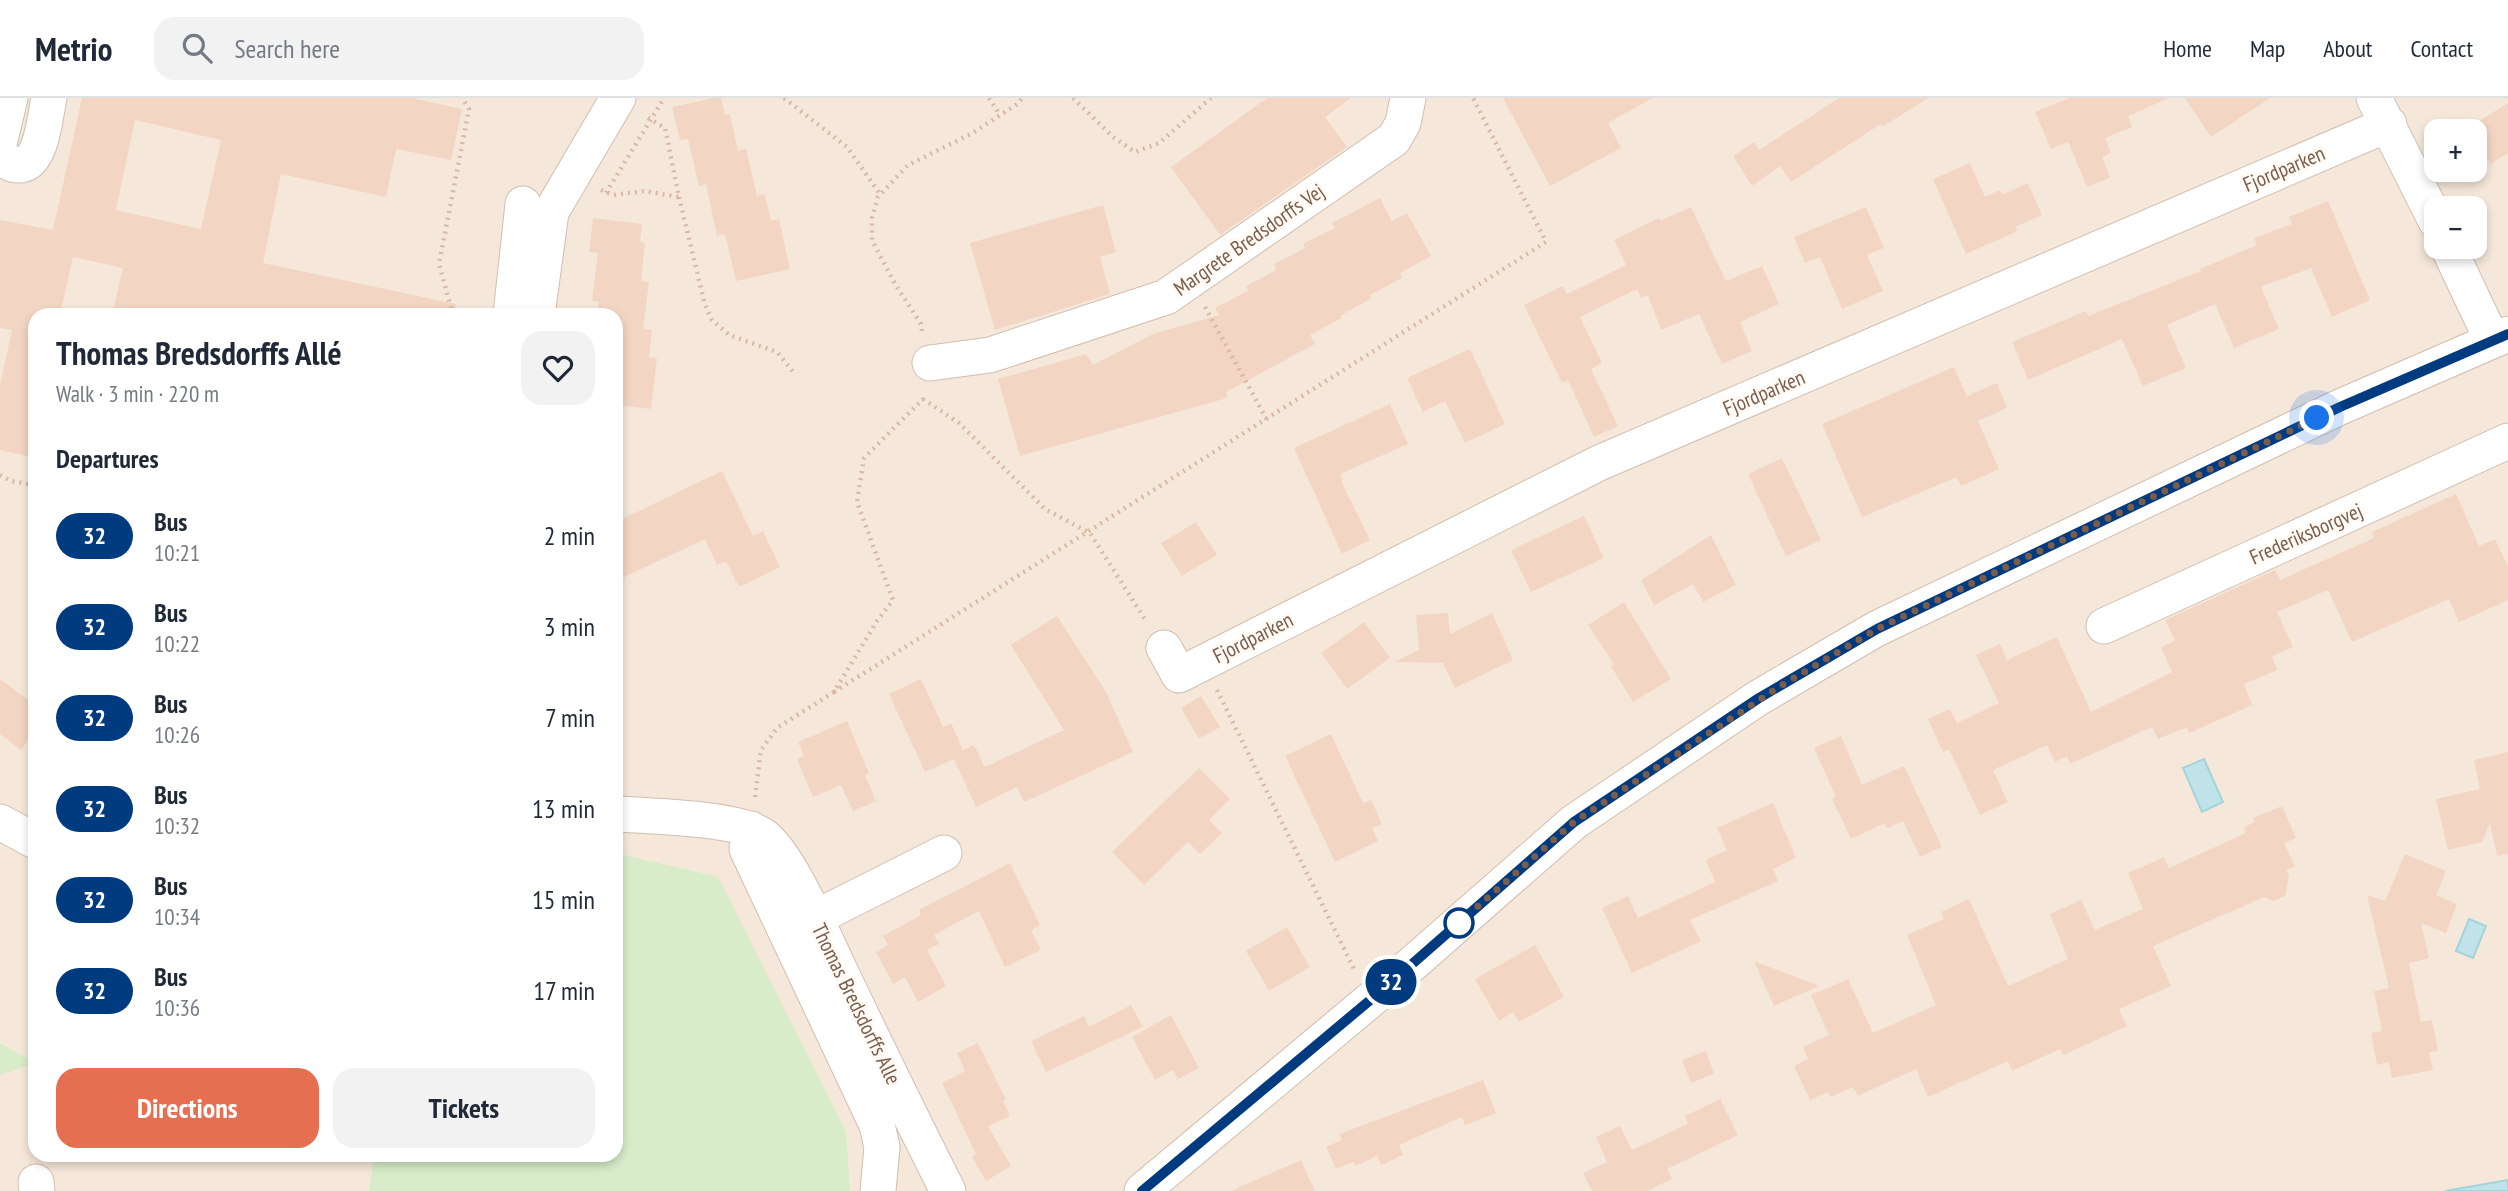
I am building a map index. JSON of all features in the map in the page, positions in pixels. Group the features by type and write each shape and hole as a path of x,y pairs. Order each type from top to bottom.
{"street":[{"path":"0,140 10,98"},
{"path":"0,151 4,160 16,166 26,164 36,155 49,98"},
{"path":"538,308 551,212 618,98"},
{"name":"Margrete Bredsdorffs Vej","path":"930,363 990,355 1167,298 1394,139 1403,123 1408,98"},
{"path":"2381,111 2424,197"},
{"name":"Fjordparken","path":"1164,648 1179,675 1599,463 2381,111"},
{"path":"512,308 523,204"},
{"path":"1142,1191 1369,1000 1574,822 1770,691 1877,629 2340,407 2500,337 2455,259"},
{"name":"Frederiksborgvej","path":"2104,626 2508,441"},
{"name":"Thomas Bredsdorffs Alle","path":"623,815 703,821 751,830 773,843 782,856 800,925 882,1095 948,1191"},
{"path":"0,822 28,837"},
{"path":"800,925 944,853"},
{"name":"Thomas Bredsdorffs Alle","path":"878,1191 882,1147 877,1125 882,1095"}],"path":[{"path":"451,308 439,264 469,109 462,98"},
{"path":"618,98 664,128 705,305 712,320 729,335 777,352 795,374"},
{"path":"606,193 664,98"},
{"path":"784,98 847,147 880,194"},
{"path":"989,98 1000,115"},
{"path":"834,692 877,621 893,600 857,502 864,458 923,398 930,363 921,324 895,284 872,240 872,218 880,194 908,165 971,134 1019,103 1021,98"},
{"path":"1073,98 1113,137 1135,152 1159,143 1211,98"},
{"path":"751,830 761,750 777,728 1546,243 1473,98"},
{"path":"573,174 614,195 644,191 679,197"},
{"path":"1191,282 1267,420"},
{"path":"923,398 958,423 1045,509 1090,533 1164,648"},
{"path":"0,475 11,481 28,484"},
{"path":"1203,663 1369,1000"}],"shaded area":[{"path":"0,98 2508,98 2508,1180 2445,1191 0,1191"}],"green space":[{"path":"623,855 718,877 846,1132 850,1191 369,1191 373,1162 623,1162"},
{"path":"0,1043 28,1059 28,1065 0,1075"}],"water":[{"path":"2204,759 2223,802 2202,812 2183,768"},
{"path":"2469,919 2486,926 2473,958 2456,951"},
{"path":"2508,1180 2508,1191 2445,1191"}],"building":[{"path":"82,98 412,98 462,109 451,160 396,149 386,197 281,174 263,263 456,304 456,308 114,308 123,268 73,257 62,308 28,308 28,456 0,450 0,385 12,330 0,328 0,220 53,230","holes":["135,120 221,140 201,229 116,210"]},
{"path":"721,98 725,115 730,114 738,151 746,149 757,196 765,194 771,221 779,219 790,269 736,281 725,234 717,236 706,184 699,186 688,139 680,140 672,107"},
{"path":"1267,98 1351,98 1325,117 1347,147 1220,235 1171,167"},
{"path":"1503,98 1653,98 1608,123 1621,148 1550,186"},
{"path":"1839,98 1928,98 1882,127 1881,124 1791,182 1780,166 1752,186 1733,156 1754,142 1759,150"},
{"path":"2069,98 2169,98 2128,116 2132,127 2105,138 2111,153 2102,157 2110,178 2087,187 2068,142 2051,149 2035,112"},
{"path":"2185,98 2270,98 2211,137"},
{"path":"2508,103 2508,153 2491,164 2487,158 2487,119 2482,119"},
{"path":"1970,163 1985,197 2000,190 2002,195 2028,183 2042,215 2015,227 2018,231 1966,254 1933,179"},
{"path":"1380,198 1392,221 1407,213 1431,256 1400,273 1402,278 1370,295 1372,298 1340,316 1342,318 1310,335 1315,344 1226,392 1227,398 1020,456 998,379 1086,354 1093,365 1153,334 1219,315 1215,308 1248,291 1246,286 1276,270 1274,264 1305,248 1303,244 1335,228 1332,223"},
{"path":"2328,201 2370,300 2332,317 2311,268 2261,287 2279,329 2234,348 2215,304 2167,325 2186,368 2143,386 2122,339 2028,380 2012,342 2086,311 2088,316 2201,271 2200,269 2257,245 2254,238 2292,224 2289,217"},
{"path":"1103,205 1116,252 1100,257 1110,294 995,330 970,243"},
{"path":"1691,207 1726,281 1762,266 1779,304 1740,322 1752,351 1722,364 1699,314 1661,330 1648,295 1641,298 1637,289 1580,317 1602,363 1591,369 1618,426 1594,437 1568,380 1562,383 1524,305 1563,286 1567,294 1626,265 1614,240 1659,218 1660,221"},
{"path":"1866,207 1884,248 1867,255 1883,291 1842,309 1820,257 1805,263 1794,237"},
{"path":"593,218 642,224 640,242 645,243 641,281 649,282 643,329 652,330 649,357 657,358 651,409 623,406 623,308 598,308 599,302 592,301 598,253 589,252"},
{"path":"1470,349 1505,424 1465,443 1445,401 1423,412 1407,378"},
{"path":"1954,367 1967,396 1997,383 2007,408 1978,421 1999,469 1961,486 1957,477 1862,517 1822,424"},
{"path":"1390,404 1408,444 1340,474 1370,540 1342,554 1294,448"},
{"path":"1782,458 1821,540 1786,556 1748,474"},
{"path":"722,471 753,536 763,531 780,567 739,587 726,561 717,565 705,539 623,578 623,519"},
{"path":"2456,494 2479,546 2495,539 2508,567 2508,600 2459,622 2449,599 2352,642 2328,590 2277,612 2293,647 2272,656 2277,670 2244,684 2252,705 2189,733 2187,727 2158,739 2152,727 2070,764 2067,756 2055,762 2047,745 1993,770 2008,802 1980,815 1949,749 1943,752 1928,719 1950,709 1957,723 1999,703 1976,655 2000,644 2007,660 2057,637 2091,712 2172,672 2161,647 2175,641 2165,620 2275,570 2280,580 2374,538 2372,532"},
{"path":"1584,516 1604,558 1531,592 1511,550"},
{"path":"1196,522 1217,555 1182,576 1161,543"},
{"path":"1711,535 1736,585 1703,602 1693,584 1654,605 1641,580"},
{"path":"1624,602 1671,679 1633,702 1611,666 1614,664 1588,625"},
{"path":"1448,613 1450,634 1492,613 1513,660 1455,688 1443,663 1395,662 1419,650 1416,615"},
{"path":"1057,616 1106,692 1133,752 1024,802 1017,787 976,807 954,759 925,772 889,694 921,679 943,727 951,723 963,750 974,745 985,767 1064,730 1011,645"},
{"path":"1364,622 1390,658 1347,689 1321,653"},
{"path":"0,679 28,700 28,740 21,750 0,734"},
{"path":"1201,696 1220,727 1199,739 1181,708"},
{"path":"847,721 869,773 865,775 876,801 853,811 841,785 813,797 797,759 804,756 798,742"},
{"path":"1331,734 1363,803 1371,800 1382,824 1372,828 1378,841 1335,862 1285,756"},
{"path":"1841,736 1862,785 1904,766 1942,847 1920,857 1903,821 1887,828 1885,823 1851,839 1832,799 1836,797 1814,748"},
{"path":"2508,752 2508,854 2497,856 2490,823 2482,842 2448,850 2436,799 2480,789 2474,760"},
{"path":"1199,768 1230,799 1209,820 1222,833 1200,854 1188,842 1144,885 1112,852"},
{"path":"1773,803 1796,858 1773,869 1778,881 1690,920 1701,941 1632,973 1602,908 1628,896 1638,918 1715,882 1706,860 1727,850 1717,828"},
{"path":"2282,806 2296,838 2284,843 2295,866 2286,870 2289,876 2285,896 2273,901 2264,897 2153,946 2171,986 2119,1009 2127,1026 2063,1055 2060,1049 2012,1071 2008,1061 1928,1097 1916,1069 1858,1096 1853,1087 1830,1097 1828,1092 1810,1100 1794,1066 1808,1059 1803,1047 1829,1035 1811,995 1848,979 1873,1033 1936,1005 1907,935 1944,919 1941,912 1969,899 2008,986 2068,959 2050,914 2081,900 2095,930 2143,909 2128,873 2164,857 2169,868 2246,833 2244,827 2255,822 2253,818"},
{"path":"2405,854 2446,871 2436,895 2457,904 2446,933 2421,923 2429,958 2409,963 2421,1022 2432,1020 2438,1051 2429,1052 2433,1070 2392,1078 2389,1062 2377,1065 2371,1033 2382,1031 2374,991 2389,988 2367,895 2385,901"},
{"path":"1010,863 1040,925 1031,930 1041,950 1005,967 979,911 934,935 939,944 927,950 946,986 918,1002 905,977 893,984 876,952 888,945 883,936 921,915 919,910"},
{"path":"1287,927 1310,967 1269,991 1246,951"},
{"path":"1535,945 1564,997 1519,1022 1513,1012 1499,1021 1475,979"},
{"path":"1754,961 1819,986 1774,1006"},
{"path":"1131,1005 1143,1027 1046,1072 1031,1041 1084,1016 1089,1027"},
{"path":"1171,1015 1199,1068 1178,1079 1173,1070 1155,1080 1132,1037"},
{"path":"978,1043 1006,1100 1003,1101 1010,1116 988,1126 1011,1166 986,1181 972,1157 976,1154 942,1083 965,1071 957,1053"},
{"path":"1706,1051 1714,1074 1691,1083 1682,1060"},
{"path":"1483,1080 1496,1113 1465,1125 1462,1117 1399,1145 1403,1155 1381,1165 1377,1156 1355,1166 1353,1162 1336,1169 1326,1147 1342,1140 1339,1134"},
{"path":"1720,1099 1738,1135 1667,1169 1672,1179 1647,1191 1592,1191 1583,1173 1607,1162 1596,1137 1620,1126 1632,1150 1688,1124 1685,1116"},
{"path":"1301,1160 1315,1191 1231,1191"}],"bus line":[{"name":"32","path":"1142,1191 1387,986 1574,822 1759,698 1877,629 2340,407 2508,334"}],"route":[{"path":"1459,923 1574,822 1759,698 1877,629 2317,418"}]}
